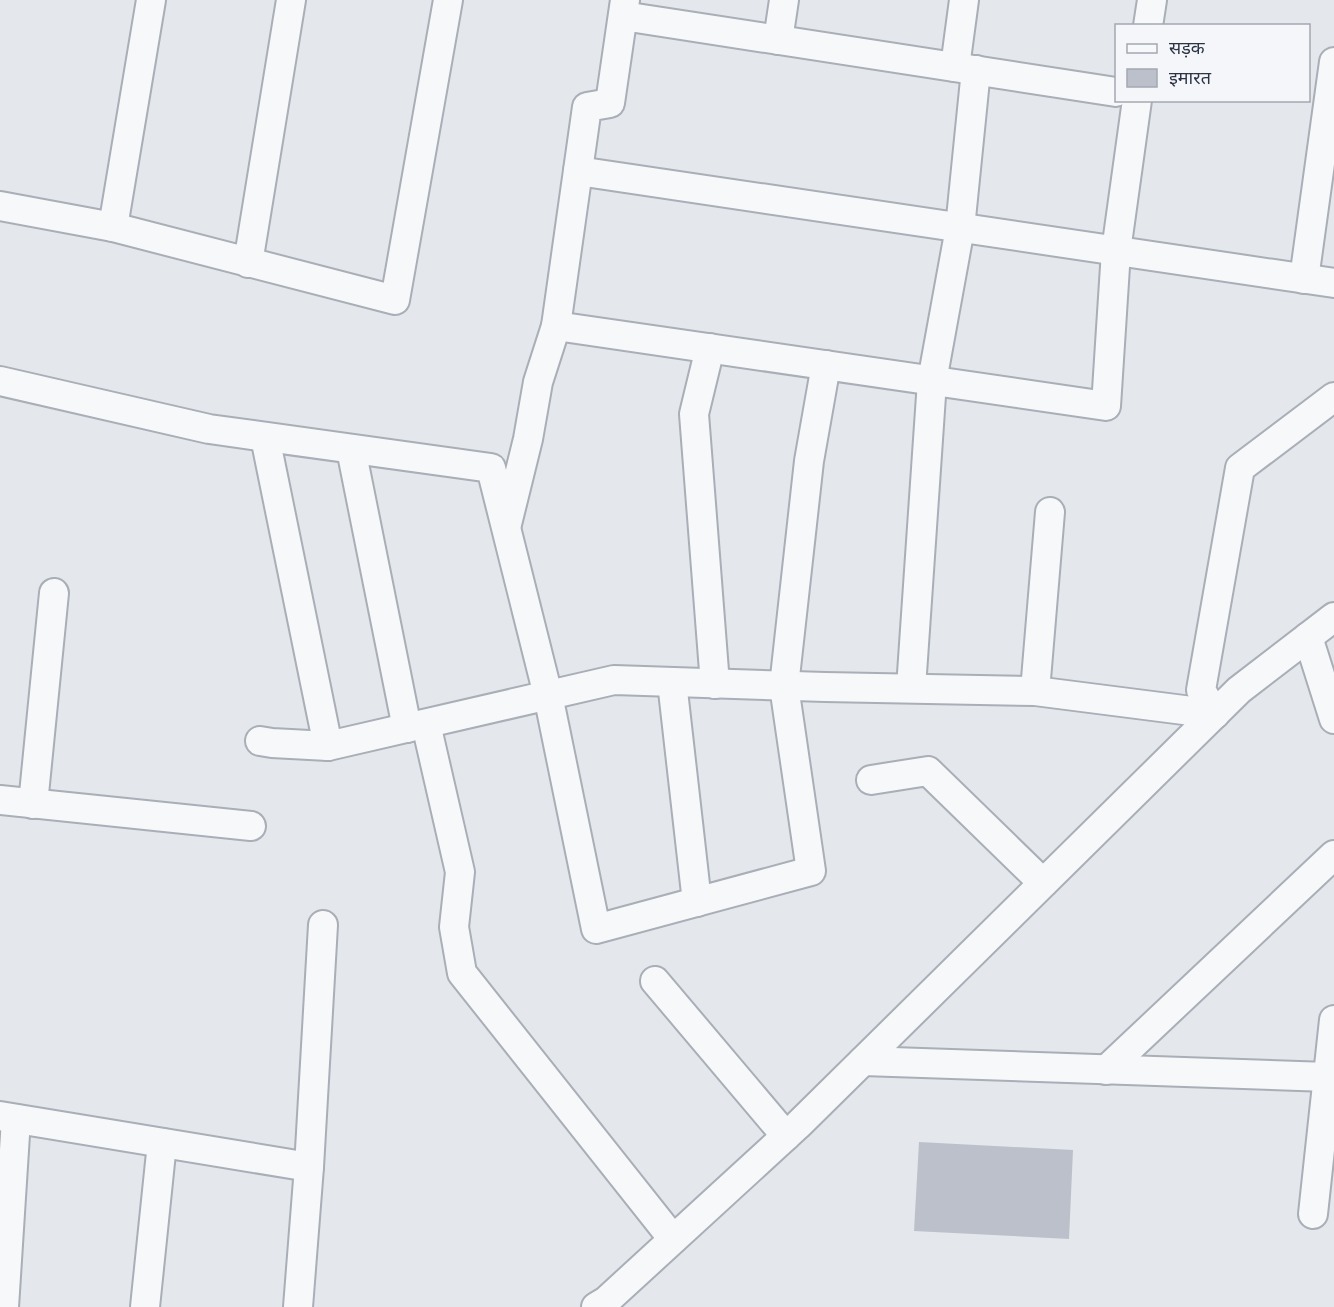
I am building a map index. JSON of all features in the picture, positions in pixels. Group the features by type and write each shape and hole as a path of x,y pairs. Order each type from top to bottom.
{"street":[{"path":"112,227 151,0"},
{"path":"248,263 291,0"},
{"path":"0,206 112,227 395,300 448,0"},
{"path":"778,40 784,0"},
{"path":"911,688 933,381 960,228 965,69 963,0"},
{"path":"1148,24 1152,0"},
{"path":"506,528 528,439 538,382 556,326 587,107 610,103 624,8 778,40 1115,92"},
{"path":"1304,279 1334,62"},
{"path":"556,326 1106,406 1116,251 1137,102"},
{"path":"578,171 1334,283"},
{"path":"710,348 694,414 716,684"},
{"path":"0,381 209,429 491,468 548,695 596,929 811,871 784,686 809,461 826,365"},
{"path":"1215,714 1201,690 1240,468 1334,398"},
{"path":"266,437 328,746"},
{"path":"351,449 416,726 460,872 454,927 462,973 673,1239"},
{"path":"1035,691 1050,512"},
{"path":"33,804 54,593"},
{"path":"596,1307 606,1301 786,1136 1239,690 1334,617"},
{"path":"1308,637 1334,719"},
{"path":"260,741 328,746 614,680 1035,691 1215,714"},
{"path":"672,682 697,902"},
{"path":"871,780 928,771 1043,884"},
{"path":"0,801 251,826"},
{"path":"1106,1070 1334,855"},
{"path":"298,1307 309,1167 323,925"},
{"path":"655,981 786,1136"},
{"path":"1313,1214 1334,1020"},
{"path":"863,1061 1328,1077"},
{"path":"4,1307 8,1117 309,1167"},
{"path":"145,1307 162,1143"}],"building":[{"path":"919,1142 1073,1150 1069,1239 914,1231"}]}
